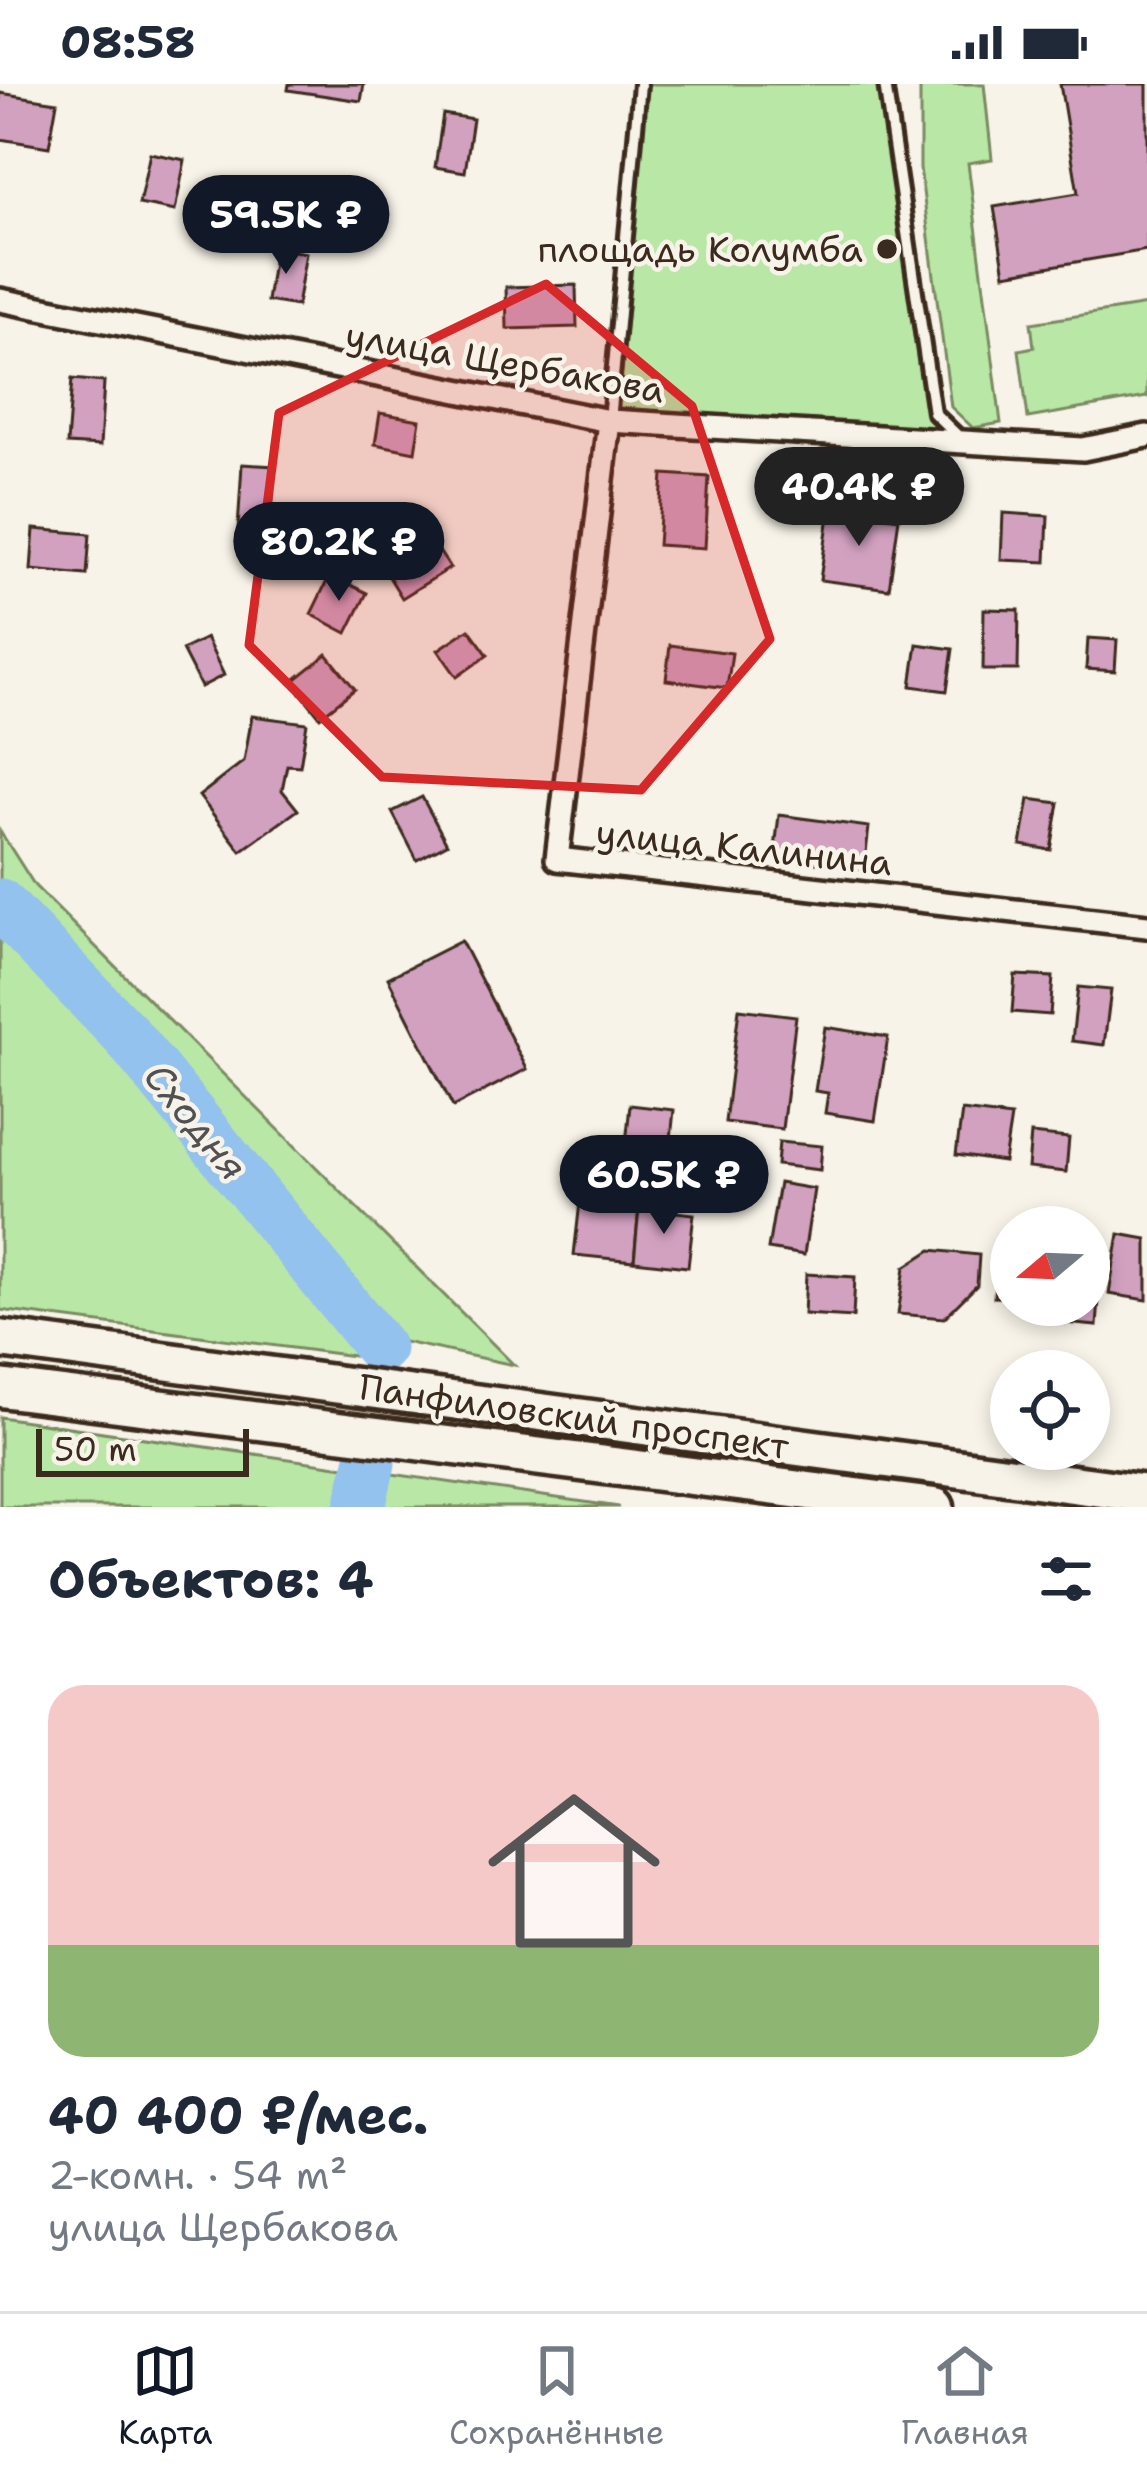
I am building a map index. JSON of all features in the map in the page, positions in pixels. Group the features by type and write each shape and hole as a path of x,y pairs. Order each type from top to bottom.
{"main road":[{"name":"Панфиловский проспект","path":"0,1339 1147,1494"},
{"name":"Панфиловский проспект","path":"0,1388 934,1507"}],"street":[{"name":"улица Щербакова","path":"0,300 609,421 1083,449 1147,436"},
{"name":"улица Калинина","path":"609,421 557,859 1147,926"}],"lane":[{"path":"609,421 640,84"},
{"path":"885,84 934,413 965,442"}],"highlighted area":[{"path":"546,284 692,406 770,639 641,790 382,777 249,645 279,413"}],"green space":[{"path":"639,84 885,84 934,413 965,442 609,421"},
{"path":"920,84 984,84 992,159 968,163 1001,423 973,428 951,407 920,168"},
{"path":"1147,305 1147,397 1028,418 1019,350 1034,347 1031,323"},
{"path":"0,831 35,886 514,1365 342,1329 342,1334 367,1339 369,1358 0,1310"},
{"path":"0,1417 619,1507 0,1507"}],"building":[{"path":"289,84 364,84 361,101 288,90"},
{"path":"1060,84 1147,84 1147,250 1005,274 994,207 1078,193"},
{"path":"0,93 57,102 49,147 0,139"},
{"path":"443,114 473,119 465,172 435,167"},
{"path":"150,153 185,160 175,211 139,204"},
{"path":"275,248 306,253 297,306 267,301"},
{"path":"576,285 577,327 507,329 506,287"},
{"path":"72,379 104,382 100,446 67,444"},
{"path":"380,413 420,420 415,452 375,444"},
{"path":"242,464 275,466 271,531 238,529"},
{"path":"663,474 709,477 705,548 658,545"},
{"path":"830,508 899,518 889,589 820,580"},
{"path":"1003,513 1048,516 1046,562 1001,560"},
{"path":"34,529 90,534 87,575 31,570"},
{"path":"433,542 450,568 402,598 386,572"},
{"path":"330,575 367,593 347,633 311,614"},
{"path":"984,609 1019,610 1018,670 983,670"},
{"path":"469,629 488,655 457,677 438,650"},
{"path":"206,638 224,675 201,687 182,650"},
{"path":"1088,638 1117,640 1115,671 1086,669"},
{"path":"917,644 953,649 947,691 911,686"},
{"path":"670,645 732,653 727,688 666,680"},
{"path":"327,654 355,689 320,717 292,682"},
{"path":"252,716 307,723 300,766 287,765 282,790 298,810 241,851 199,796 244,761"},
{"path":"422,797 447,844 417,860 392,812"},
{"path":"1029,799 1059,803 1051,850 1021,845"},
{"path":"779,815 869,827 864,870 774,857"},
{"path":"461,941 527,1069 453,1107 388,978"},
{"path":"1015,975 1053,977 1050,1015 1012,1012"},
{"path":"1078,987 1111,990 1104,1045 1072,1041"},
{"path":"739,1009 796,1016 782,1129 725,1122"},
{"path":"825,1027 888,1037 875,1121 825,1113 828,1093 815,1091"},
{"path":"630,1105 674,1110 669,1158 625,1153"},
{"path":"962,1111 1011,1117 1004,1162 956,1155"},
{"path":"1031,1134 1069,1138 1066,1172 1028,1168"},
{"path":"779,1142 822,1146 820,1170 777,1165"},
{"path":"779,1183 814,1189 804,1255 768,1249"},
{"path":"580,1202 639,1208 634,1261 574,1255"},
{"path":"639,1208 694,1214 688,1267 634,1261"},
{"path":"1119,1234 1147,1239 1147,1300 1110,1294"},
{"path":"931,1250 979,1255 977,1285 944,1318 898,1314 905,1267"},
{"path":"806,1274 855,1277 853,1317 804,1314"}],"waterway":[{"name":"Сходня","path":"0,904 126,1035 380,1348"},
{"name":"Сходня","path":"360,1507 370,1463"}],"place":[{"name":"площадь Колумба","path":"887,249"}]}
